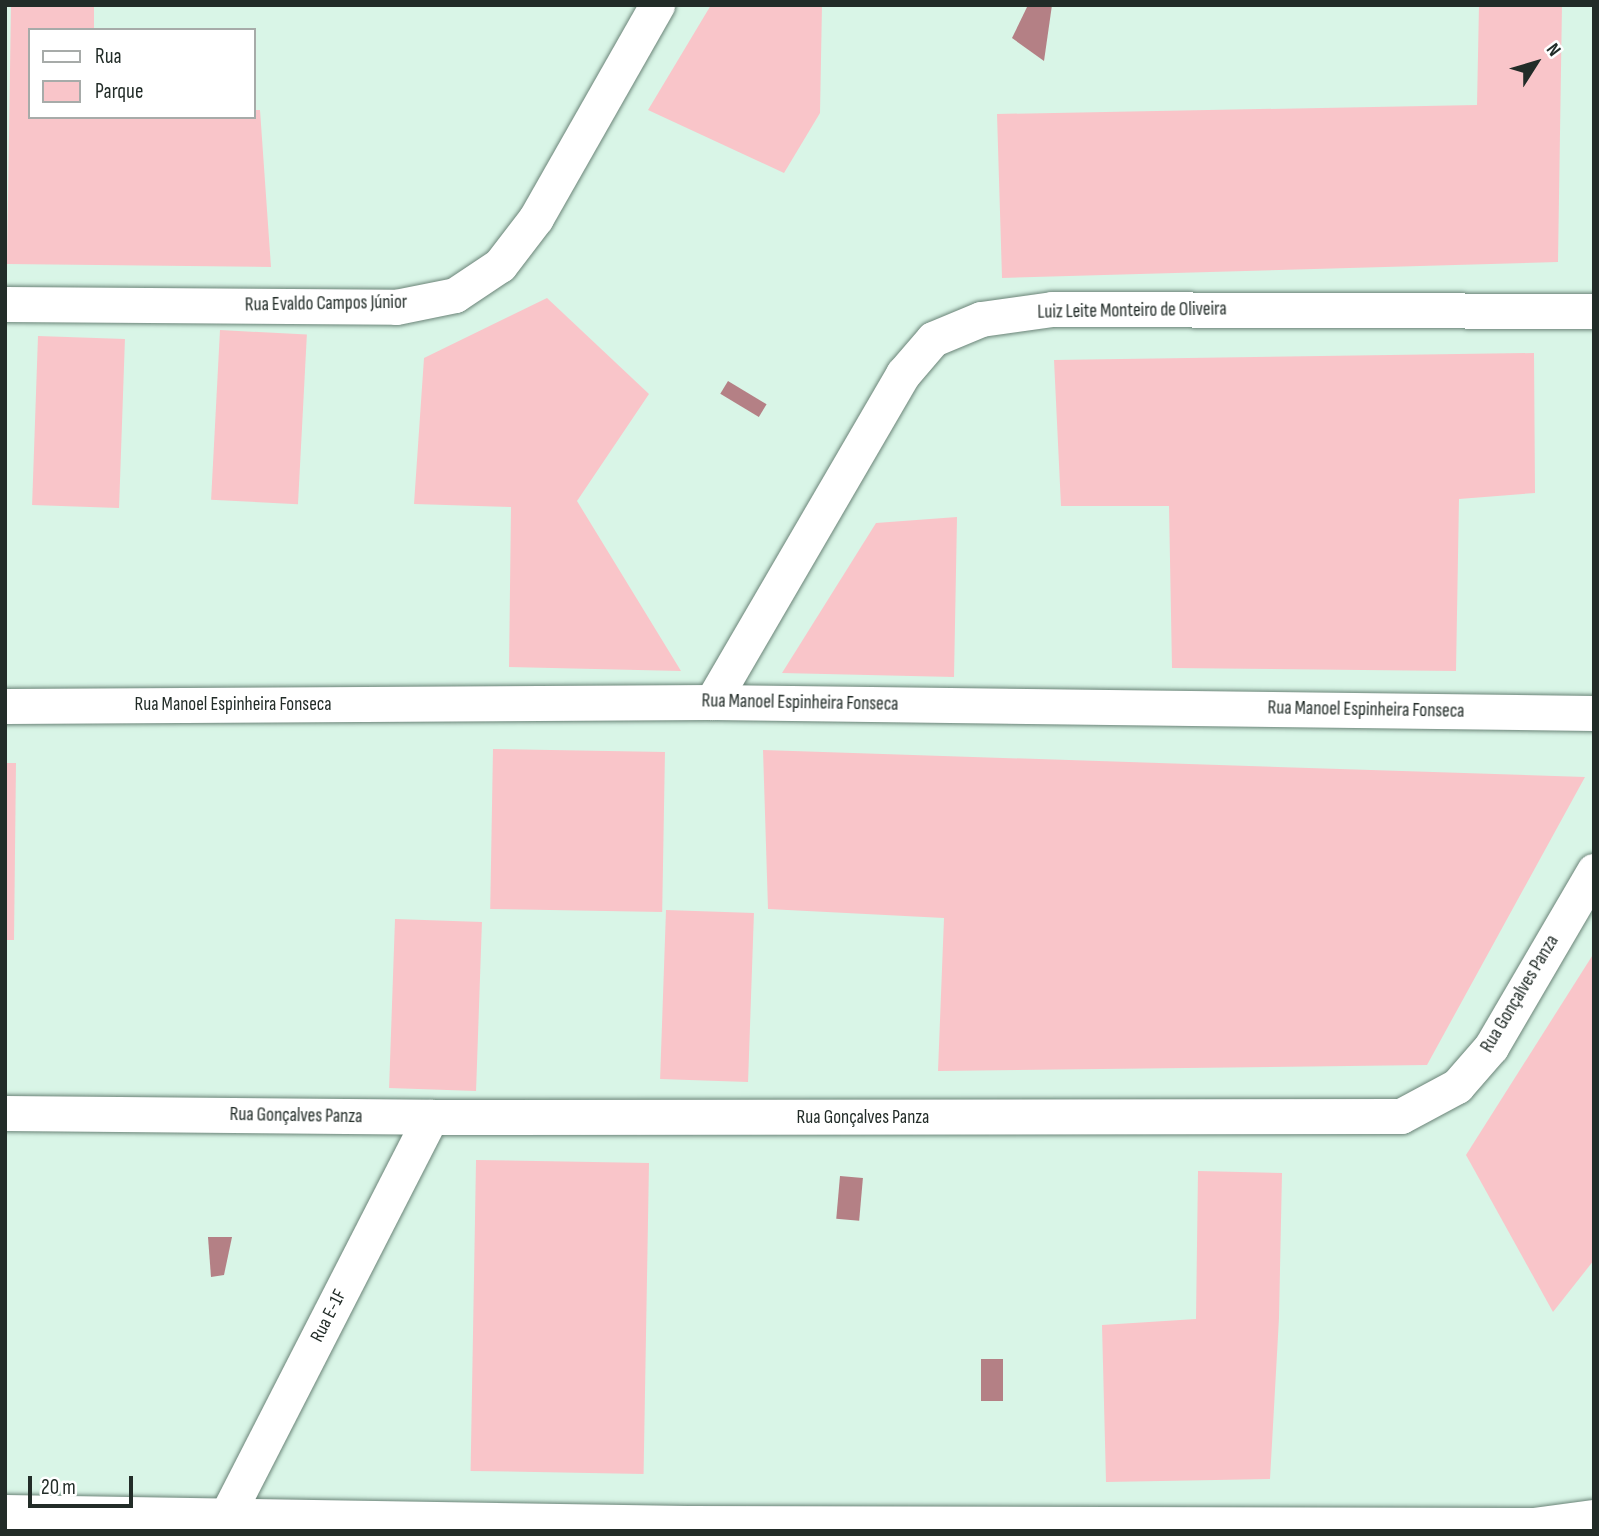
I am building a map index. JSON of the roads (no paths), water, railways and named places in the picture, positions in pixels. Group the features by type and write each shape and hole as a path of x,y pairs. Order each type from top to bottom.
{"street":[{"name":"Rua Evaldo Campos Júnior","path":"5,304 396,307 455,295 500,265 536,218 657,5"},
{"name":"Luiz Leite Monteiro de Oliveira","path":"712,702 903,374 933,339 981,318 1052,309 1594,311"},
{"name":"Rua Manoel Espinheira Fonseca","path":"5,706 712,702 1594,713"},
{"name":"Rua Gonçalves Panza","path":"5,1113 430,1117 1401,1116 1457,1086 1491,1047 1594,871"},
{"name":"Rua E-1F","path":"226,1515 430,1117"},
{"path":"5,1512 689,1527 1533,1525 1594,1517"}]}
